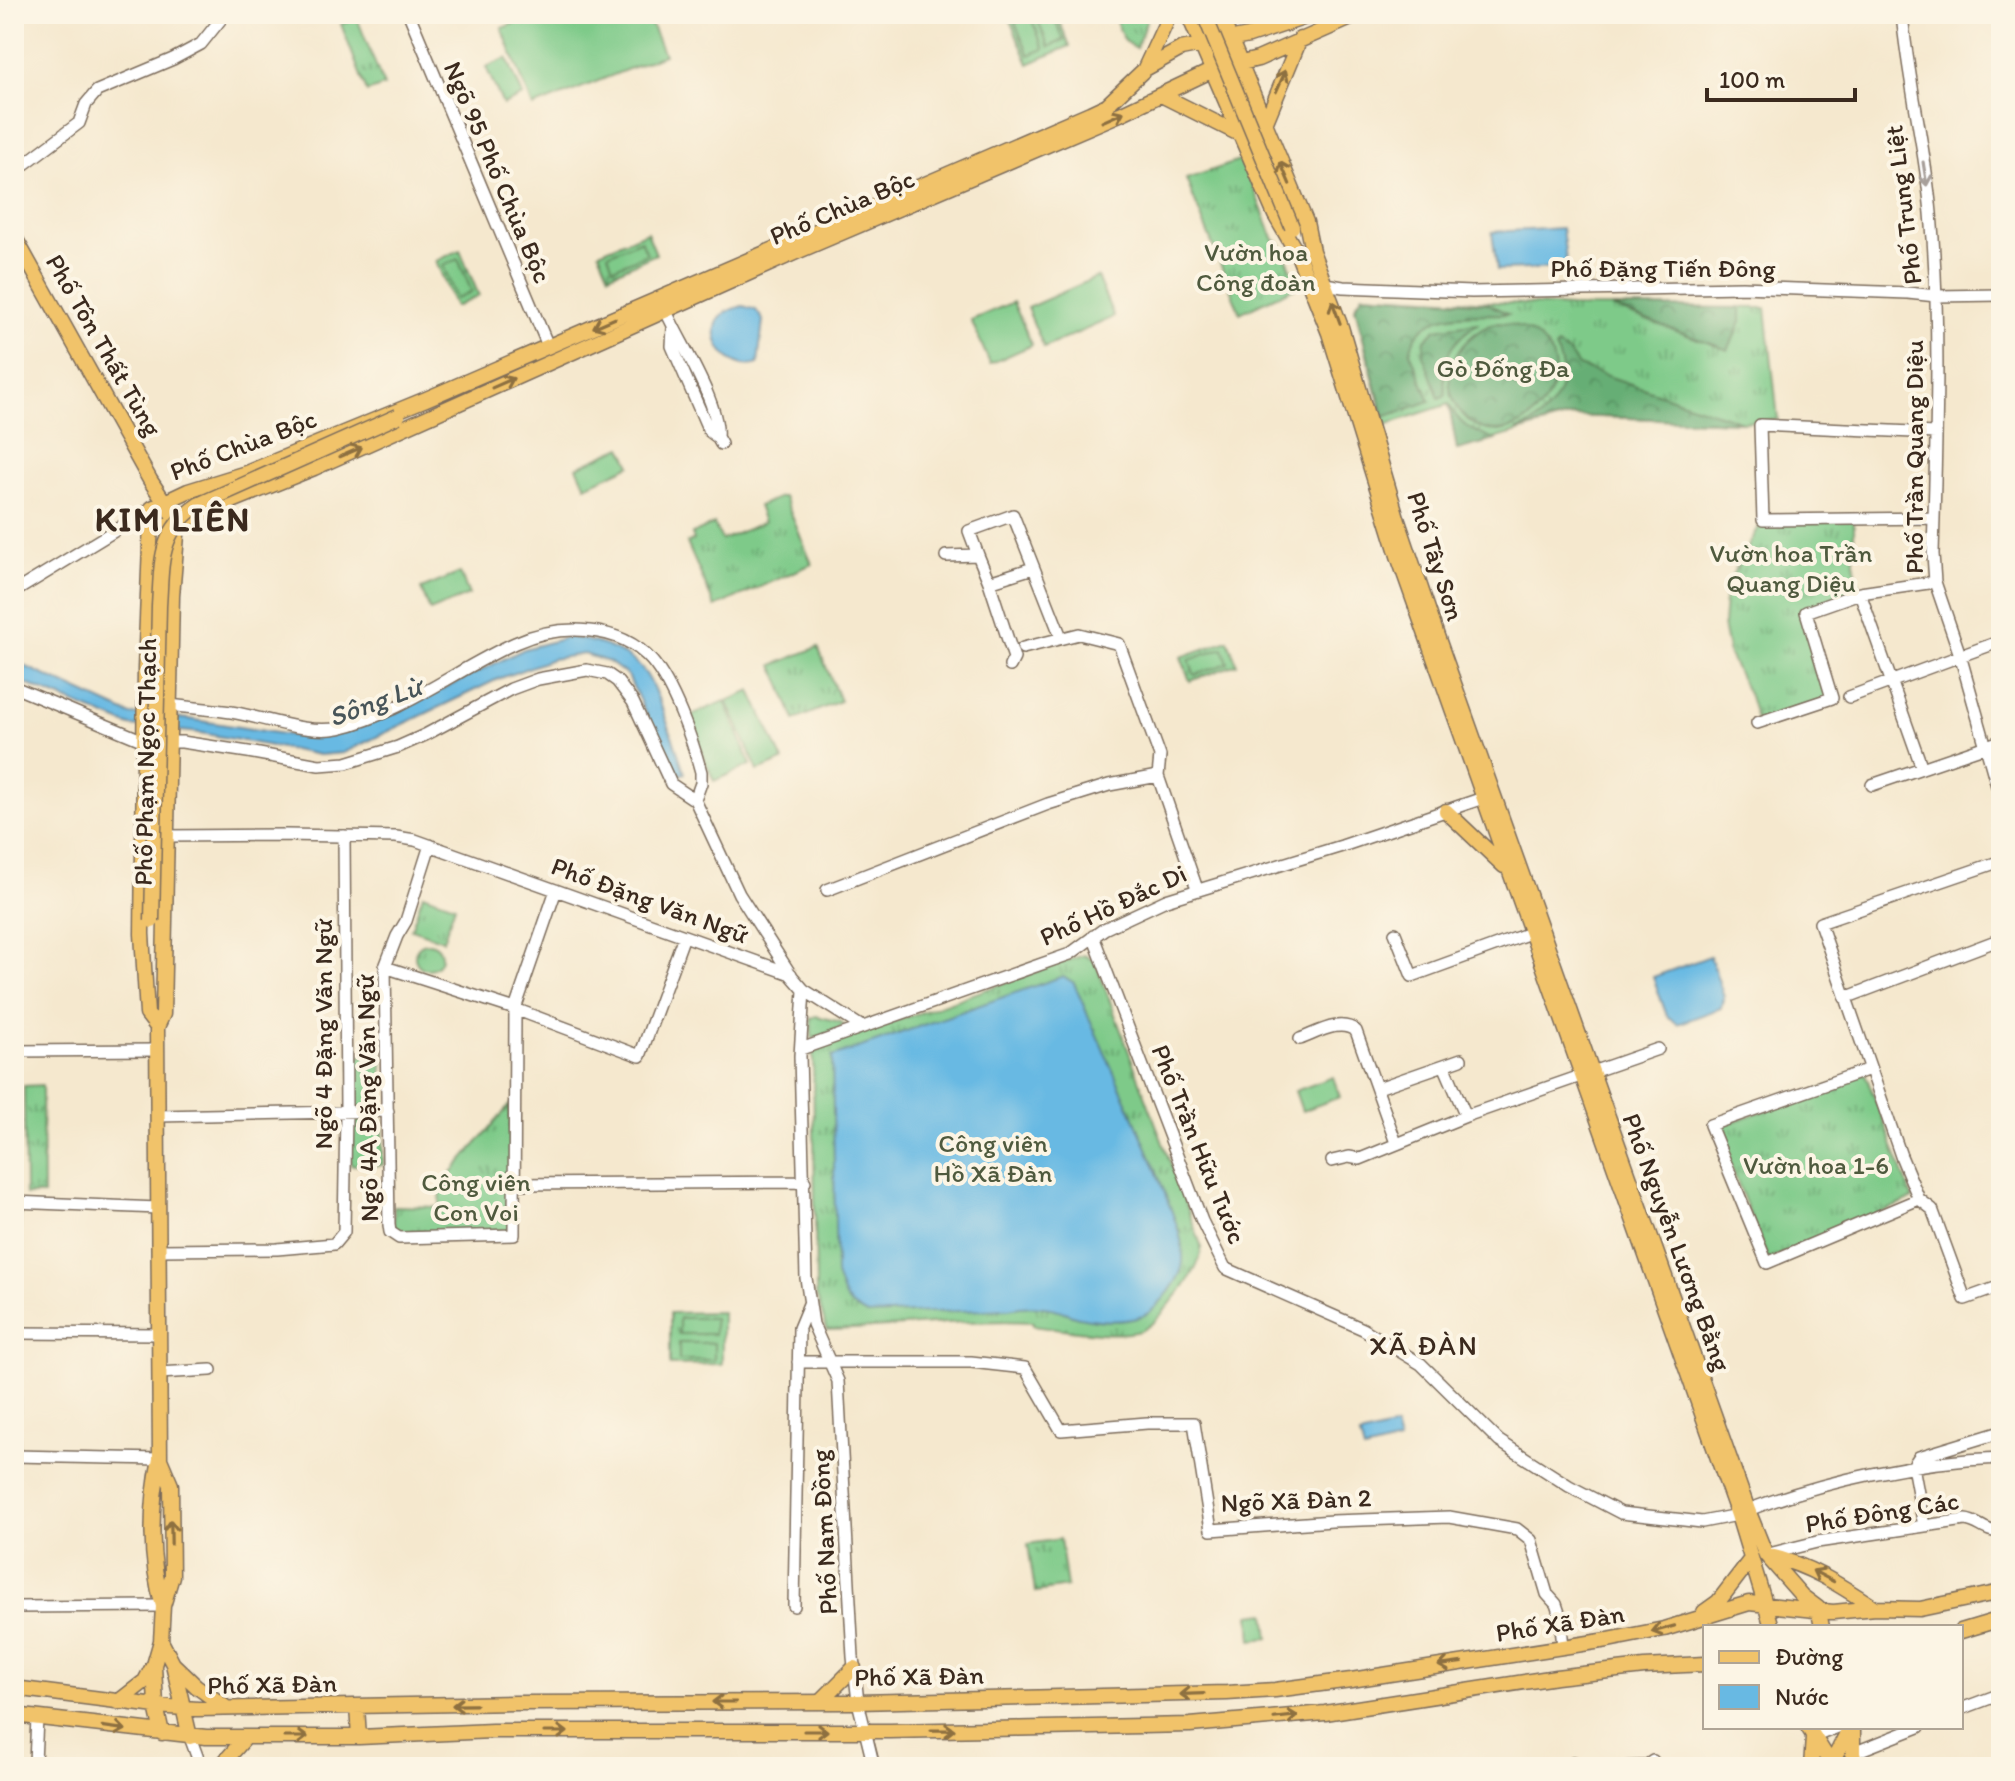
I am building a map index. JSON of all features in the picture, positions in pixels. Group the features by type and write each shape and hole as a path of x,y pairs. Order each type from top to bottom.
{"main road":[{"path":"1145,69 1170,14"},
{"name":"Phố Tây Sơn","path":"1188,14 1283,233 1305,253"},
{"name":"Phố Tây Sơn","path":"1204,14 1292,227 1325,284 1399,559 1514,871"},
{"name":"Phố Tây Sơn","path":"1220,14 1306,222 1305,253 1329,333 1356,396"},
{"path":"1266,14 1287,24"},
{"name":"Phố Chùa Bộc","path":"1315,14 1231,40 1181,49 1145,69 1118,96 1098,109 778,244 663,305 548,346 218,483 188,491 158,505 151,526 178,523 403,429 663,305 1161,95 1213,70 1258,59 1360,14"},
{"path":"1265,124 1300,39"},
{"path":"1161,95 1241,135"},
{"path":"1230,107 1240,96 1247,96 1258,103"},
{"name":"Phố Tôn Thất Tùng","path":"14,236 150,480 158,505"},
{"path":"145,975 152,921 159,606 164,549 169,534 182,517 198,505 398,416 426,399"},
{"path":"398,416 433,413"},
{"path":"218,483 228,503"},
{"path":"158,505 178,523"},
{"name":"Phố Phạm Ngọc Thạch","path":"162,1733 156,1706 154,1665 161,1641 163,1606 172,1576 171,1485 160,1459 157,1027 163,1014 172,596 178,523"},
{"name":"Phố Phạm Ngọc Thạch","path":"151,526 147,597 142,934 147,1014 157,1027"},
{"path":"147,597 172,596"},
{"path":"1446,811 1514,871"},
{"name":"Phố Nguyễn Lương Bằng","path":"1514,871 1530,933 1586,1075"},
{"name":"Phố Nguyễn Lương Bằng","path":"1514,871 1743,1512 1766,1555 1802,1596 1818,1608"},
{"path":"152,921 163,975"},
{"name":"Phố Nguyễn Lương Bằng","path":"1743,1512 1751,1559 1771,1625"},
{"path":"1766,1555 1790,1560 1829,1578 1875,1608"},
{"path":"1693,1619 1718,1602 1751,1559"},
{"name":"Phố Xã Đàn","path":"14,1688 182,1708 858,1702 1275,1690 1527,1654 1664,1629 1749,1603 1833,1612 1875,1608 1920,1609 2001,1592"},
{"path":"1818,1608 1822,1625"},
{"path":"1963,1630 2001,1619"},
{"path":"161,1641 173,1664 190,1737"},
{"path":"1527,1654 1531,1680"},
{"path":"173,1664 196,1686 226,1707"},
{"name":"Phố Xã Đàn","path":"14,1715 190,1737 359,1737 492,1731 865,1731 1221,1723 1325,1713 1531,1680 1644,1667 1703,1664"},
{"path":"118,1702 145,1681 154,1665"},
{"path":"821,1701 854,1668"},
{"path":"357,1707 359,1737"},
{"path":"1832,1766 1850,1729"},
{"path":"1832,1766 1854,1760 1851,1729"},
{"path":"1810,1732 1832,1766"},
{"path":"1810,1732 1811,1767"},
{"path":"220,1767 246,1737"}],"street":[{"path":"14,172 79,123 86,104 97,91 201,44 225,14"},
{"name":"Ngõ 95 Phố Chùa Bộc","path":"409,14 548,346"},
{"name":"Phố Trung Liệt","path":"1902,14 1906,64 1930,210 1936,296"},
{"name":"Phố Đặng Tiến Đông","path":"1325,284 1472,292 1742,287 1936,296 2001,295"},
{"name":"Phố Trần Quang Diệu","path":"1936,296 1935,582 1960,655 2001,800"},
{"path":"663,305 673,328 683,341 700,396 719,426 719,440"},
{"path":"1934,518 1763,520 1760,425 1935,433"},
{"path":"14,592 158,505"},
{"path":"1010,666 1014,658 1004,645 989,582 969,531 1013,515 1061,637"},
{"path":"131,521 151,526"},
{"path":"946,556 978,555"},
{"path":"989,582 1033,568"},
{"path":"1757,723 1832,698 1806,612 1860,593 1935,582"},
{"path":"1860,593 1922,768"},
{"path":"170,705 233,712 268,722 338,728 387,710 518,642 563,631 604,632 641,651 664,678 701,772 695,800"},
{"path":"1023,648 1079,634 1119,644 1160,756 1158,776 1197,889"},
{"path":"1849,697 2001,641"},
{"path":"168,742 319,765 346,763 425,735 511,689 538,679 587,670 607,674 626,691 671,784 695,800 730,877 791,975"},
{"path":"14,687 144,738"},
{"path":"1872,785 2001,741"},
{"path":"827,890 1048,804 1109,785 1158,776"},
{"name":"Phố Hồ Đắc Di","path":"801,1049 1079,949 1093,936 1166,900 1488,797"},
{"name":"Phố Đặng Văn Ngữ","path":"166,836 396,837 430,845 759,961 791,975 804,990 862,1027"},
{"name":"Ngõ 4 Đặng Văn Ngữ","path":"159,1250 277,1249 334,1244 344,1232 344,836"},
{"name":"Ngõ 4A Đặng Văn Ngữ","path":"430,845 406,921 385,967 390,1232 399,1238 514,1235 514,1184"},
{"path":"2001,861 1820,923 1919,1199 1932,1209 1965,1299 2001,1286"},
{"path":"556,890 515,1009 514,1184 805,1182"},
{"path":"1395,933 1412,976 1530,933"},
{"path":"385,967 515,1009 640,1056 684,936"},
{"name":"Phố Trần Hữu Tước","path":"1093,936 1202,1221 1225,1268 1363,1329 1421,1364 1499,1441 1569,1486 1621,1513 1702,1522 1913,1466"},
{"path":"1845,998 2001,939"},
{"path":"759,961 764,959 771,943"},
{"path":"1079,949 1100,954"},
{"path":"798,1362 829,1361 813,1324 806,1278 801,1049 804,990"},
{"path":"1300,1039 1337,1026 1349,1026 1356,1031 1396,1143"},
{"path":"1332,1161 1349,1157 1360,1159 1466,1116 1658,1049"},
{"path":"14,1051 157,1050"},
{"path":"1378,1088 1461,1059"},
{"path":"1444,1065 1466,1116"},
{"path":"1870,1069 1710,1125 1767,1263 1919,1199"},
{"path":"158,1116 388,1111"},
{"path":"14,1202 158,1208"},
{"path":"794,1606 799,1328 809,1303"},
{"path":"14,1333 159,1334"},
{"name":"Ngõ Xã Đàn 2","path":"829,1361 971,1362 1025,1368 1057,1427 1065,1431 1147,1423 1194,1423 1211,1530 1418,1517 1449,1517 1517,1529 1531,1540 1547,1594 1556,1604 1563,1647"},
{"name":"Phố Nam Đồng","path":"829,1361 838,1381 854,1668 858,1702 874,1767"},
{"path":"159,1373 211,1370"},
{"path":"1924,1526 1913,1466 1919,1457 2001,1432"},
{"path":"14,1456 160,1459"},
{"path":"1913,1466 2001,1458"},
{"name":"Phố Đông Các","path":"1766,1555 1817,1542 1965,1520 1974,1521 1989,1531 2001,1531"},
{"path":"14,1607 163,1606"},
{"path":"1963,1708 2001,1694"},
{"path":"37,1718 35,1762 38,1767"},
{"path":"1854,1760 1915,1729"},
{"path":"190,1737 201,1767"},
{"path":"1624,1767 1646,1766 1653,1761"},
{"path":"1573,1762 1591,1767"}],"green space":[{"path":"537,14 647,14 664,55 533,107 502,28"},
{"path":"1017,14 1056,14 1070,46 1029,64 1009,18"},
{"path":"1035,14 1052,14 1064,40 1049,47"},
{"path":"1113,14 1149,14 1136,48 1124,41"},
{"path":"1030,16 1044,49 1029,55 1015,23"},
{"path":"357,18 384,86 367,92 341,24"},
{"path":"507,58 523,96 503,105 486,67"},
{"name":"Vườn hoa Công đoàn","path":"1242,160 1274,240 1281,244 1298,286 1240,313 1186,179"},
{"path":"647,232 656,254 609,275 599,252"},
{"path":"641,240 647,254 613,268 608,254"},
{"path":"460,250 479,296 455,307 436,261"},
{"path":"458,259 472,292 456,298 443,265"},
{"path":"1097,277 1114,317 1044,348 1027,308"},
{"name":"Gò Đống Đa","path":"1363,294 1570,307 1766,308 1778,419 1742,422 1572,416 1457,450 1449,404 1385,425 1355,307"},
{"path":"1363,294 1487,303 1508,314 1449,316 1424,327 1410,352 1430,401 1384,417 1355,307"},
{"path":"1013,302 1032,345 990,364 971,320"},
{"path":"1611,307 1741,308 1741,322 1728,350"},
{"path":"1479,323 1460,337 1449,353 1444,372 1446,395 1439,398 1423,355 1425,340 1436,329"},
{"path":"1496,323 1517,326 1536,336 1551,353 1555,372 1550,392 1539,409 1524,422 1505,430 1485,429 1467,419 1456,406 1451,391 1450,377 1459,350 1482,329"},
{"path":"1557,346 1569,353 1578,366 1742,422 1572,416 1517,431 1540,418 1556,398 1562,375 1555,349"},
{"path":"1449,404 1463,423 1495,440 1457,450"},
{"path":"622,447 631,465 586,486 577,467"},
{"path":"784,497 812,564 715,607 687,543 694,540 692,534 714,524 722,540 764,522 758,506"},
{"name":"Vườn hoa Trần Quang Diệu","path":"1854,519 1854,562 1860,593 1807,613 1832,698 1757,723 1749,696 1729,655 1723,625 1726,586 1763,520"},
{"path":"460,573 469,595 430,611 421,589"},
{"path":"1228,640 1237,664 1190,681 1181,657"},
{"path":"818,647 840,701 795,720 773,665"},
{"path":"1223,648 1228,663 1195,675 1189,660"},
{"path":"751,691 783,761 758,771 727,701"},
{"path":"725,701 751,765 714,781 687,717"},
{"path":"423,894 455,905 443,940 411,929"},
{"path":"428,943 437,947 441,956 437,965 428,969 419,965 415,956 419,947"},
{"name":"Công viên Hồ Xã Đàn","path":"1084,955 1095,961 1201,1245 1197,1265 1187,1283 1154,1322 1135,1332 1091,1332 1007,1321 827,1330 816,1294 813,1054 822,1047"},
{"path":"816,1016 841,1022 844,1026 814,1039 811,1018"},
{"path":"352,1056 382,1056 382,1107 352,1107"},
{"name":"Vườn hoa 1-6","path":"1865,1073 1913,1199 1768,1260 1716,1128"},
{"path":"1333,1077 1340,1097 1302,1111 1295,1091"},
{"path":"42,1085 43,1195 25,1195 24,1086"},
{"name":"Công viên Con Voi","path":"510,1105 510,1231 400,1234 394,1230 394,1206 440,1207 441,1185"},
{"path":"351,1120 383,1120 383,1165 351,1165"},
{"path":"14,1209 20,1209 19,1311 14,1311"},
{"path":"722,1312 722,1364 670,1365 670,1313"},
{"path":"679,1318 714,1318 714,1334 679,1334"},
{"path":"679,1343 714,1343 714,1360 679,1360"},
{"path":"14,1347 19,1347 19,1449 14,1449"},
{"path":"1060,1539 1067,1587 1035,1592 1028,1544"},
{"path":"1266,1613 1269,1638 1252,1640 1250,1615"}],"water":[{"path":"1562,228 1567,268 1497,270 1492,232"},
{"path":"743,306 756,310 763,320 758,364 736,363 721,349 717,340 718,321 727,312"},
{"path":"569,637 611,648 631,659 646,674 657,695 685,773 675,776 628,676 609,662 584,654 552,659 498,679 343,753 319,755 201,733 130,726 14,679 14,661 131,715 189,719 308,738 347,732 397,712 524,649"},
{"path":"1710,956 1724,997 1721,1008 1678,1024 1667,1016 1653,977"},
{"name":"Công viên Hồ Xã Đàn","path":"1063,976 1074,983 1174,1216 1182,1243 1183,1261 1174,1285 1161,1302 1146,1314 1125,1320 1086,1318 1034,1306 867,1315 860,1311 846,1299 836,1275 832,1057"},
{"path":"1395,1427 1399,1442 1364,1451 1360,1436"}],"district":[{"name":"KIM LIÊN","path":"173,519"},
{"name":"XÃ ĐÀN","path":"1424,1345"}],"water label":[{"name":"Sông Lừ","path":"375,701"}]}
